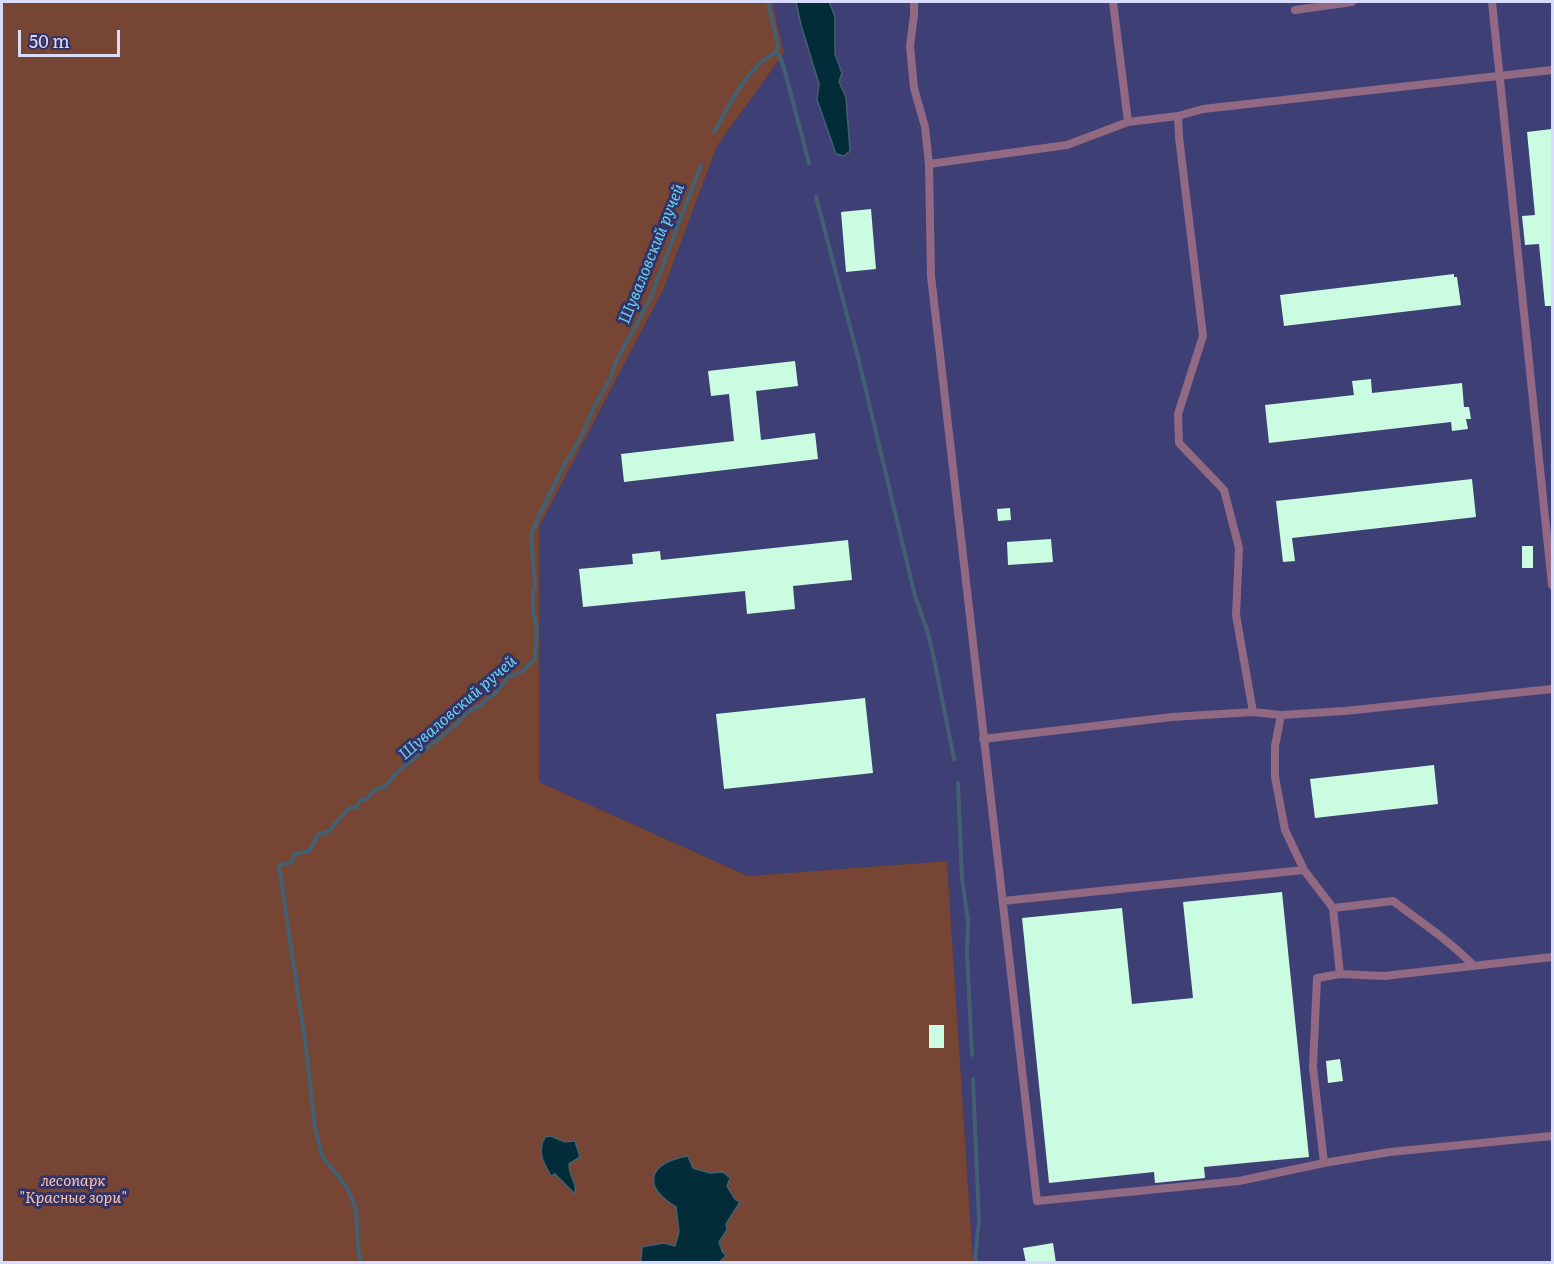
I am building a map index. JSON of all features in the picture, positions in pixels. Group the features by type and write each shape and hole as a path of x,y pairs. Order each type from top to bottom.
{"lane":[{"path":"914,2 910,46 914,88 925,127 929,164 931,276 1037,1201 1239,1181 1390,1152 1552,1136"},
{"path":"1113,2 1128,122"},
{"path":"1295,10 1324,3 1352,2"},
{"path":"1492,2 1552,585"},
{"path":"929,164 1067,146 1128,122 1178,116 1203,109 1552,69"},
{"path":"1178,116 1203,336 1178,414 1179,443 1224,490 1239,548 1236,615 1253,712"},
{"path":"983,738 1172,717 1253,712 1281,715 1345,711 1552,689"},
{"path":"1281,715 1275,746 1275,777 1285,830 1304,870 1333,908 1340,974"},
{"path":"1002,901 1304,870"},
{"path":"1333,908 1393,901 1445,938 1474,966"},
{"path":"1324,1163 1313,1067 1317,978 1340,974 1384,976 1552,957"}],"shaded area":[{"path":"772,2 1552,2 1552,1262 973,1262 947,861 748,876 539,782 539,527 664,288 717,146 784,53"}],"green space":[{"name":"лесопарк \"Красные зори\"","path":"2,2 772,2 784,53 717,146 664,288 539,527 539,782 748,876 947,861 973,1262 2,1262"}],"water":[{"path":"796,2 829,2 835,16 835,54 842,73 839,82 846,97 850,151 844,156 836,154 817,100 819,84"},
{"path":"551,1136 565,1142 575,1141 580,1157 569,1164 575,1194 555,1174 551,1176 543,1161 541,1147 545,1137"},
{"path":"688,1156 693,1168 710,1173 723,1172 730,1178 727,1186 735,1199 740,1202 726,1224 727,1230 719,1242 726,1256 719,1262 643,1262 641,1261 642,1247 664,1243 675,1246 679,1232 676,1207 657,1191 654,1176 665,1163"}],"building":[{"path":"1552,129 1552,306 1545,306 1539,244 1525,245 1522,216 1535,215 1527,132"},
{"path":"871,209 876,269 846,272 841,212"},
{"path":"1454,274 1454,277 1457,277 1461,305 1284,326 1280,295"},
{"path":"795,361 798,386 756,391 761,440 815,433 818,459 624,482 621,454 734,441 729,394 711,396 708,371"},
{"path":"1371,379 1372,393 1462,383 1464,407 1469,407 1471,419 1466,419 1468,429 1452,431 1451,422 1269,443 1265,405 1354,395 1352,381"},
{"path":"1472,479 1476,517 1292,538 1295,561 1283,562 1276,501"},
{"path":"1010,508 1011,520 998,521 997,509"},
{"path":"1051,539 1053,562 1008,565 1007,542"},
{"path":"848,540 852,580 793,586 795,609 747,614 745,591 583,607 579,569 633,564 632,554 660,551 661,560"},
{"path":"1522,546 1533,546 1533,568 1522,568"},
{"path":"865,698 873,773 724,789 716,714"},
{"path":"1434,765 1438,804 1315,818 1310,779"},
{"path":"1282,892 1309,1157 1204,1167 1205,1178 1155,1183 1154,1172 1049,1183 1022,918 1122,908 1132,1004 1193,998 1183,902"},
{"path":"929,1025 944,1025 944,1048 929,1048"},
{"path":"1340,1059 1343,1081 1328,1083 1326,1061"},
{"path":"1053,1243 1056,1263 1026,1263 1023,1248"}],"waterway":[{"path":"768,2 778,46 776,52 784,68 809,163"},
{"path":"714,132 747,77 765,59 776,52"},
{"name":"Шуваловский ручей","path":"361,1262 356,1210 348,1189 322,1156 315,1128 306,1048 279,865 292,862 294,854 309,851 318,835 329,831 348,809 357,807 360,800 367,799 375,789 385,787 395,774 457,724 465,714 494,695 508,677 521,672 535,659 537,628 533,612 535,585 531,536 533,528 650,299 701,165"},
{"path":"816,197 858,357 915,596 928,633 954,759"},
{"path":"958,783 962,878 968,921 967,953 972,1055"},
{"path":"973,1079 979,1220 975,1258 977,1262"}]}
